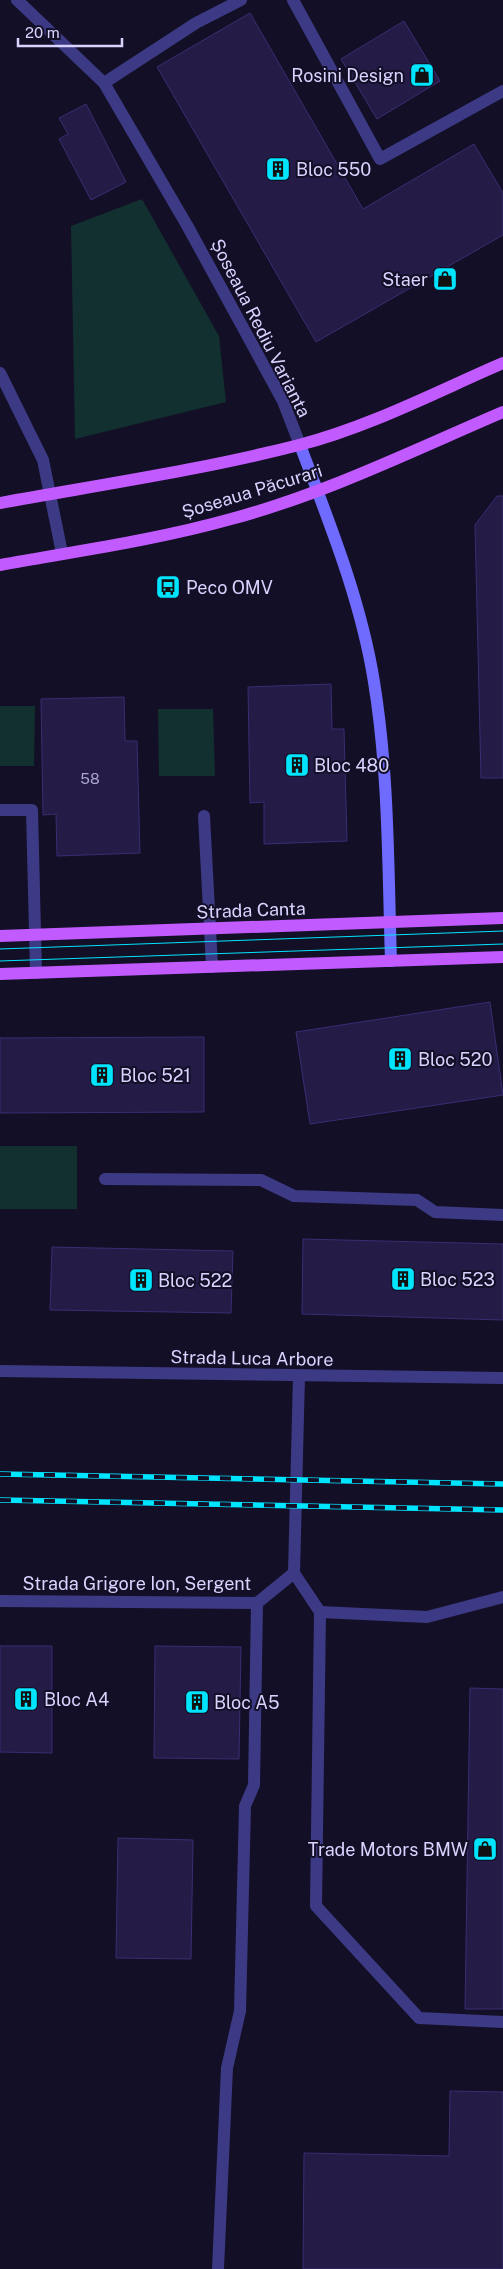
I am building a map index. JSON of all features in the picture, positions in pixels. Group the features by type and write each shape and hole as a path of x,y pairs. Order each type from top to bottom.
{"main road":[{"name":"Șoseaua Păcurari","path":"0,503 219,463 300,445 358,426 503,363"},
{"name":"Șoseaua Păcurari","path":"0,565 182,532 233,519 318,492 503,412"},
{"name":"Strada Canta","path":"0,936 503,918"},
{"path":"0,974 503,957"}],"street":[{"name":"Șoseaua Rediu Varianta","path":"17,0 104,83 188,227 283,401 338,544 374,682 382,757 391,962"},
{"path":"104,83 196,23 241,0"},
{"path":"294,0 380,159 503,91"},
{"path":"0,372 43,460 62,554"},
{"path":"0,810 32,810 36,973"},
{"path":"204,816 212,967"},
{"path":"105,1179 261,1180 294,1196 417,1200 435,1212 503,1214"},
{"name":"Strada Luca Arbore","path":"0,1371 503,1378"},
{"path":"299,1376 294,1573 320,1612 316,1906 419,2018 503,2022"},
{"name":"Strada Grigore Ion, Sergent","path":"0,1601 257,1603 294,1573"},
{"path":"320,1612 426,1617 503,1596"},
{"path":"218,2269 227,2068 240,2011 245,1806 254,1785 257,1603"}],"green space":[{"path":"142,199 219,336 226,402 75,439 71,226"},
{"path":"0,706 35,706 34,766 0,766"},
{"path":"158,709 213,709 215,776 159,776"},
{"path":"0,1146 77,1146 77,1209 0,1209"}],"building":[{"name":"Bloc 550","path":"250,13 363,209 474,144 503,193 503,235 316,342 157,67"},
{"path":"404,21 440,81 377,119 341,59"},
{"path":"86,104 126,182 91,200 59,139 68,134 59,118"},
{"path":"497,496 503,496 503,778 481,778 475,525"},
{"name":"Bloc 480","path":"331,684 332,729 344,729 347,841 264,844 264,802 250,803 248,687"},
{"path":"124,697 125,741 137,741 140,853 57,856 56,814 43,815 41,699"},
{"name":"Bloc 520","path":"490,1002 503,1095 310,1124 296,1032"},
{"name":"Bloc 521","path":"204,1037 204,1112 0,1113 0,1038"},
{"name":"Bloc 523","path":"303,1239 503,1244 503,1320 302,1314"},
{"name":"Bloc 522","path":"52,1247 233,1251 231,1313 50,1310"},
{"name":"Bloc A4","path":"0,1646 52,1646 52,1753 0,1752"},
{"name":"Bloc A5","path":"155,1646 241,1647 239,1759 154,1758"},
{"name":"Trade Motors BMW","path":"470,1688 503,1689 503,2009 465,2009"},
{"path":"118,1838 193,1840 191,1959 116,1958"},
{"path":"450,2091 503,2092 503,2269 303,2269 304,2153 449,2156"}],"tram line":[{"path":"0,949 503,931"},
{"path":"0,961 503,944"}],"railway":[{"path":"0,1474 503,1484"},
{"path":"0,1500 503,1510"}],"place":[{"name":"Rosini Design","path":"422,75"},
{"name":"Bloc 550","path":"278,169"},
{"name":"Staer","path":"445,279"},
{"name":"Peco OMV","path":"168,587"},
{"name":"Bloc 480","path":"297,765"},
{"name":"Bloc 520","path":"400,1059"},
{"name":"Bloc 521","path":"102,1075"},
{"name":"Bloc 523","path":"403,1279"},
{"name":"Bloc 522","path":"141,1280"},
{"name":"Bloc A4","path":"26,1699"},
{"name":"Bloc A5","path":"197,1702"},
{"name":"Trade Motors BMW","path":"485,1849"}]}
